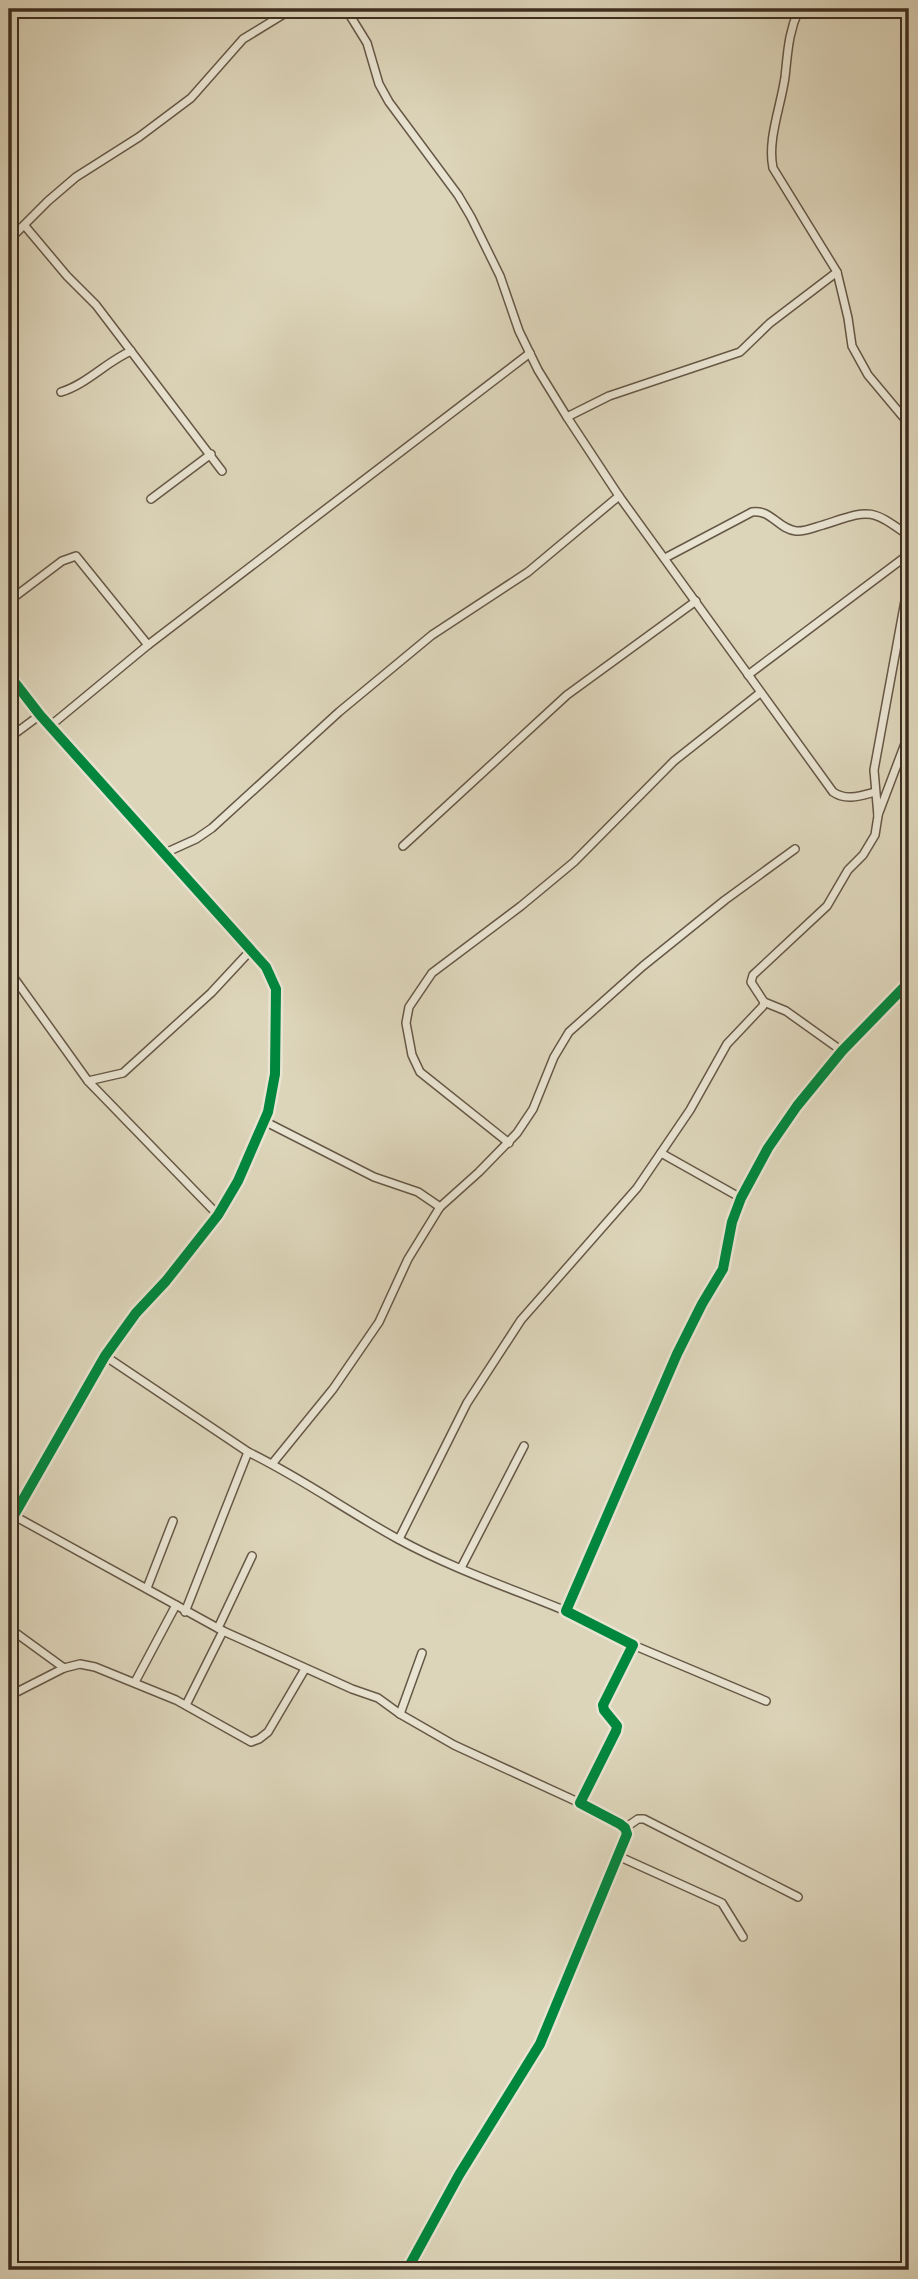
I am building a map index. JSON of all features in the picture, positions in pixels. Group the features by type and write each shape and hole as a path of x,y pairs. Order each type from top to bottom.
{"street":[{"path":"9,240 76,177 139,137 191,98 243,40 292,9"},
{"path":"346,9 367,43 379,84 389,102 458,195 471,217 500,276 519,331 530,353 619,496 833,792 840,797 875,792"},
{"path":"799,9 786,47 785,77 771,155 773,169 837,272 852,346 868,375 909,424"},
{"path":"25,226 67,276 96,305 222,471"},
{"path":"567,416 608,397 740,352 770,323 837,272"},
{"path":"61,392 71,389 113,359 131,351"},
{"path":"50,726 148,646 530,353"},
{"path":"151,499 211,454"},
{"path":"165,853 196,839 212,828 339,712 432,635 528,572 619,496"},
{"path":"665,558 752,512 761,511 795,531 857,514 872,513 909,536"},
{"path":"748,675 909,554"},
{"path":"9,601 62,561 76,556 148,646"},
{"path":"878,816 874,770 909,579"},
{"path":"403,846 567,695 696,601"},
{"path":"9,674 40,715 266,967 276,989 275,1074 264,1121 238,1181 219,1215 166,1281 136,1313 105,1356 11,1514 9,1524"},
{"path":"509,1143 420,1072 412,1055 407,1023 409,1007 432,973 574,862 674,761 760,693"},
{"path":"9,738 40,715"},
{"path":"842,1051 786,1011 764,1002 751,982 753,975 827,906 848,870 863,855 875,835 878,816 909,733"},
{"path":"272,1464 332,1389 379,1322 408,1259 440,1207 509,1143 533,1110 554,1057 569,1032 643,966 724,900 795,849"},
{"path":"88,1081 123,1073 211,993 251,950"},
{"path":"9,971 88,1081 219,1215"},
{"path":"566,1611 677,1354 723,1269 732,1222 741,1198 775,1137 797,1106 842,1051 909,982"},
{"path":"399,1539 467,1403 521,1320 637,1188 690,1110 727,1044 764,1002"},
{"path":"264,1121 374,1177 418,1192 440,1207"},
{"path":"661,1153 741,1198"},
{"path":"105,1356 248,1452 399,1539 566,1611 633,1645 766,1701"},
{"path":"461,1568 524,1446"},
{"path":"186,1612 248,1452"},
{"path":"11,1514 220,1630 305,1669 379,1698 400,1714 454,1745 580,1803 625,1828"},
{"path":"147,1588 173,1521"},
{"path":"186,1705 252,1556"},
{"path":"135,1682 176,1605"},
{"path":"9,1628 64,1668"},
{"path":"580,1803 616,1731 617,1726 603,1705 633,1645"},
{"path":"400,1714 422,1654"},
{"path":"9,1696 64,1668 80,1664 135,1682 186,1705 251,1742 268,1732 305,1669"},
{"path":"625,1828 638,1819 644,1819 798,1897"},
{"path":"407,2270 459,2175 540,2044 618,1856 626,1834 625,1828"},
{"path":"618,1856 722,1903 743,1937"}],"cycle path":[{"path":"9,675 40,715 266,967 276,989 275,1074 268,1112 238,1181 218,1215 166,1281 136,1313 105,1356 9,1524"},
{"path":"407,2270 459,2175 540,2044 627,1834 620,1824 580,1803 616,1731 617,1726 603,1705 633,1645 566,1611 677,1354 723,1269 732,1222 741,1198 768,1148 797,1106 842,1051 909,982"}]}
